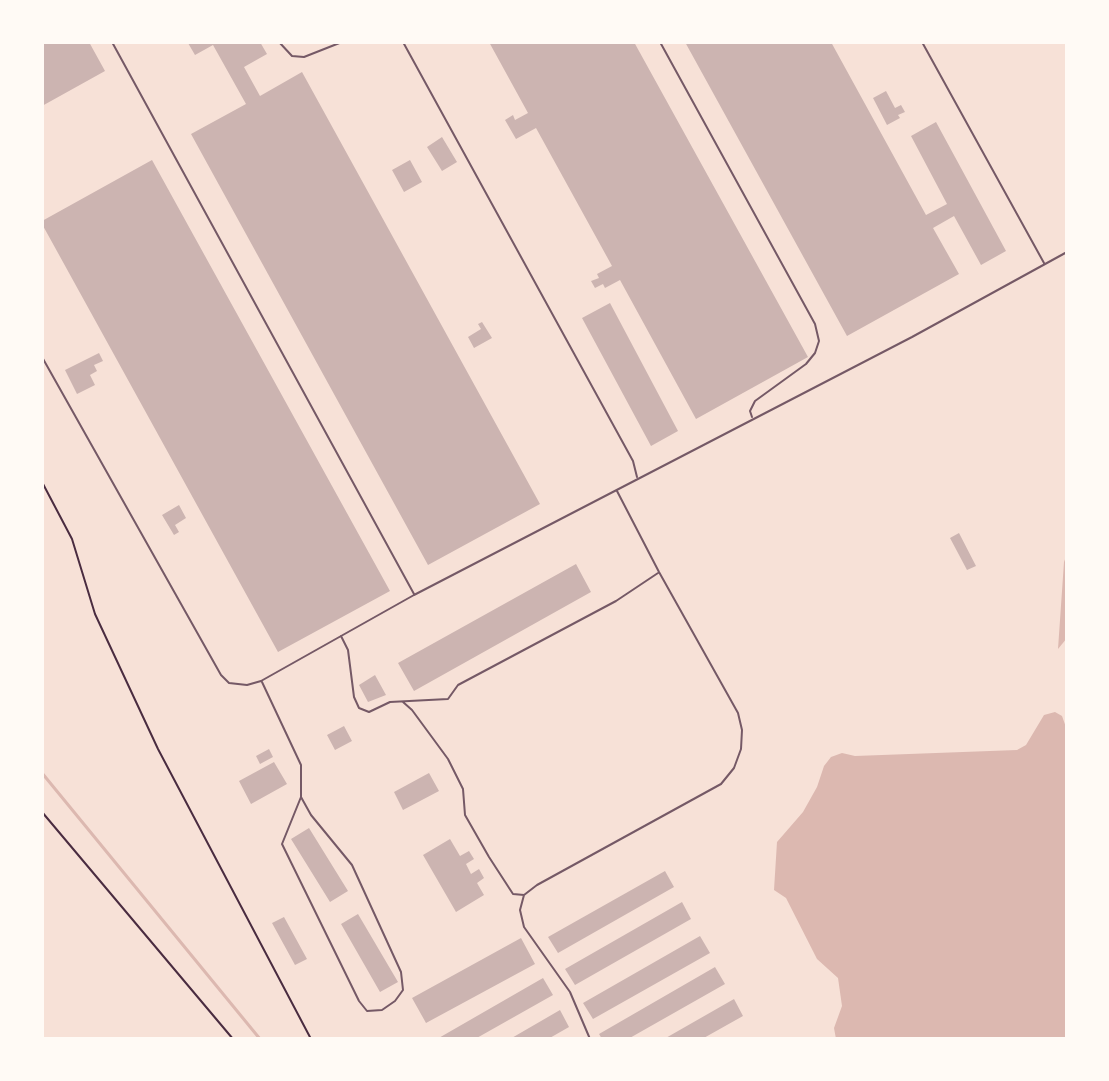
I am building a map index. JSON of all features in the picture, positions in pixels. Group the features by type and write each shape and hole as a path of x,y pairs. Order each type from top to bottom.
{"lane":[{"path":"112,42 414,595"},
{"path":"279,42 292,56 304,57 342,42"},
{"path":"403,42 633,461 637,478"},
{"path":"660,42 815,324 819,341 815,353 806,364 755,401 750,411 752,419"},
{"path":"922,42 1044,264"},
{"path":"42,357 221,675 229,683 247,685 261,681 414,595 912,337 1067,252"},
{"path":"590,1039 570,992 524,927 520,910 524,895 721,784 734,768 741,749 742,730 738,713 616,490"},
{"path":"341,636 348,650 354,697 359,708 369,712 390,702 448,699 458,685 616,601 659,572"},
{"path":"261,681 301,765 301,797 282,844 359,1001 367,1011 382,1010 395,1001 403,990 401,972 352,865 311,815 301,797"},
{"path":"402,701 448,759 463,789 465,815 489,857 513,894 524,895"}],"path":[{"path":"42,482 72,539 95,614 158,749 311,1039"},
{"path":"42,812 233,1039"}],"shaded area":[{"path":"1067,554 1067,638 1058,649 1064,562"},
{"path":"1055,712 1062,716 1067,730 1067,1039 836,1039 834,1028 842,1006 838,978 817,959 786,898 774,890 777,842 803,812 824,766 831,757 842,753 855,756 1017,750 1026,745 1044,715"}],"building":[{"path":"42,42 89,42 105,71 42,106"},
{"path":"190,42 260,42 267,54 244,67 260,96 302,72 540,504 428,565 191,134 246,104 213,45 195,55"},
{"path":"489,42 634,42 808,357 696,419 620,280 605,288 603,284 595,288 591,281 612,266 536,128 516,139 505,120 513,115 515,120 528,113"},
{"path":"685,42 831,42 926,215 947,204 911,136 936,122 1006,251 981,265 954,216 933,228 959,274 847,336"},
{"path":"886,91 895,108 901,105 905,112 887,125 873,98"},
{"path":"442,137 457,162 442,171 427,147"},
{"path":"152,160 390,591 278,652 42,224 42,221"},
{"path":"410,160 422,182 404,192 392,170"},
{"path":"610,303 678,431 651,446 582,318"},
{"path":"482,322 492,338 474,348 468,337 481,329 478,324"},
{"path":"99,353 103,361 94,365 97,371 90,375 95,385 77,394 65,370"},
{"path":"179,505 186,518 175,525 179,532 174,535 162,515"},
{"path":"959,533 976,566 967,570 950,538"},
{"path":"576,564 591,592 414,691 398,663"},
{"path":"375,675 386,695 368,702 359,685"},
{"path":"344,726 352,741 335,750 327,735"},
{"path":"269,749 273,757 260,764 256,756"},
{"path":"274,762 287,784 251,804 239,781"},
{"path":"429,773 439,791 403,810 394,792"},
{"path":"309,828 348,891 330,902 291,839"},
{"path":"450,839 460,856 469,851 474,859 466,864 471,874 479,869 484,878 477,883 484,895 456,912 423,855"},
{"path":"665,871 674,887 558,953 548,937"},
{"path":"682,902 691,919 575,985 565,969"},
{"path":"358,914 398,982 380,992 341,924"},
{"path":"284,917 307,959 295,965 272,923"},
{"path":"700,936 710,953 593,1019 583,1003"},
{"path":"521,938 535,964 426,1023 412,998"},
{"path":"715,967 725,984 628,1039 602,1039 599,1034"},
{"path":"543,978 553,995 475,1039 437,1039"},
{"path":"734,999 743,1016 702,1039 664,1039"},
{"path":"560,1010 569,1027 548,1039 510,1039"}],"waterway":[{"path":"42,773 260,1039"}]}
